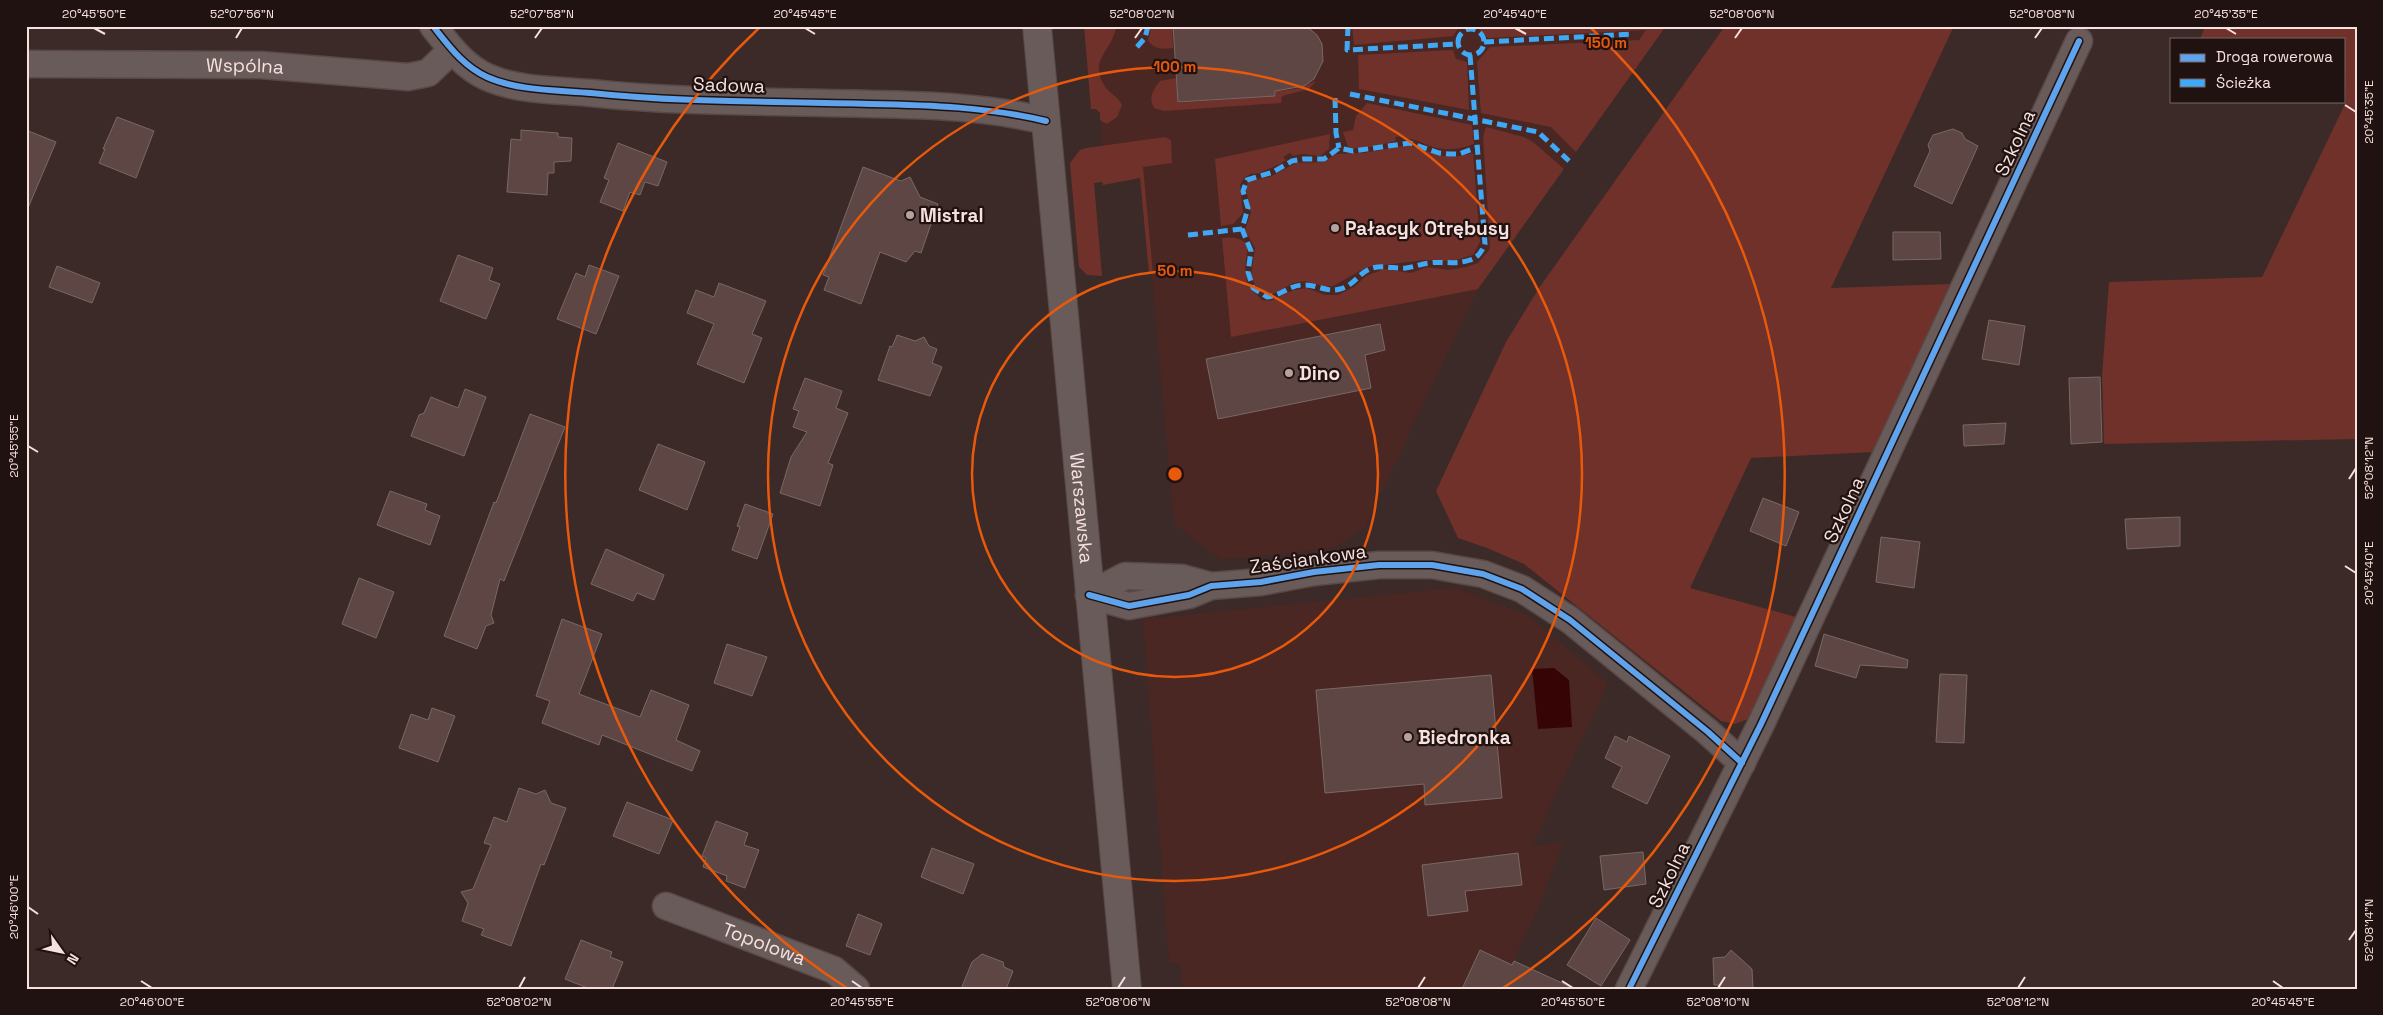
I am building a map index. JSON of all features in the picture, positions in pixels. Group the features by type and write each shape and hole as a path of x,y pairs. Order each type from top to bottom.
{"main road":[{"name":"Warszawska","path":"1037,26 1127,989"}],"street":[{"name":"Sadowa","path":"433,26 452,50 474,71 500,82 522,86 623,97 897,104 1001,111 1046,121"},
{"name":"Szkolna","path":"1629,989 1742,763 2078,41"},
{"name":"Wspólna","path":"26,64 261,65 408,77 428,73 452,50"},
{"name":"Zaściankowa","path":"1089,594 1130,606 1188,595 1211,586 1262,582 1314,572 1379,565 1432,565 1458,568 1498,579 1522,589 1570,620 1708,732 1742,763"},
{"name":"Topolowa","path":"666,906 834,970 856,989"}],"shaded area":[{"name":"Pałacyk Otrębusy","path":"1084,26 1666,26 1478,289 1365,527 1334,548 1221,560 1174,524 1143,174 1098,182 1095,153 1103,148 1100,113 1096,109 1091,109"},
{"path":"1084,26 1116,26 1111,42 1100,62 1099,70 1106,88 1122,105 1117,117 1107,124 1100,120 1100,113 1096,109 1091,109"},
{"path":"1151,26 1172,26 1173,48 1159,48 1148,41"},
{"path":"1352,26 1460,26 1453,36 1354,45"},
{"path":"1476,26 1666,26 1576,152 1551,127 1481,113 1477,62 1490,47 1639,40 1646,30 1488,38"},
{"path":"1725,26 1954,26 1831,288 1950,284 1873,452 1751,458 1690,588 1796,617 1748,719 1735,724 1721,721 1524,564 1458,538 1436,491 1506,342 1539,288"},
{"path":"2205,26 2357,26 2357,439 2104,444 2102,376 2109,282 2262,277 2346,102 2346,38 2200,38"},
{"path":"1453,50 1456,59 1467,62 1469,110 1359,89 1358,55"},
{"path":"1176,78 1178,103 1276,96 1276,91 1296,89 1316,81 1309,89 1282,96 1281,103 1164,111 1154,108 1151,97 1157,84 1160,81"},
{"path":"1367,103 1472,125 1474,144 1459,148 1443,149 1413,139 1405,139 1404,136 1395,137 1396,141 1365,148 1348,147 1343,132 1353,130 1356,116"},
{"path":"1486,127 1524,137 1533,142 1564,169 1478,289 1231,337 1222,238 1236,238 1248,246 1245,268 1248,286 1262,300 1270,301 1294,290 1307,288 1325,295 1338,295 1354,287 1366,276 1384,269 1411,273 1427,267 1448,270 1478,263 1489,250 1490,244 1483,137"},
{"path":"1330,134 1329,149 1320,156 1303,154 1293,156 1290,153 1283,157 1286,160 1280,164 1259,173 1250,174 1244,178 1240,185 1243,213 1233,224 1221,226 1215,159"},
{"path":"1165,137 1171,140 1172,163 1143,167 1153,274 1149,273 1140,178 1103,185 1102,182 1094,183 1102,276 1087,275 1079,267 1070,163 1080,150 1086,148"},
{"path":"1409,145 1447,157 1473,153 1480,242 1473,255 1453,261 1425,260 1367,267 1333,286 1323,286 1305,281 1293,283 1273,294 1265,294 1255,285 1251,276 1255,248 1245,230 1251,213 1246,189 1248,182 1272,176 1296,163 1324,162 1336,154 1363,153"},
{"path":"1455,588 1527,615 1608,683 1532,846 1563,843 1540,904 1501,989 1182,989 1180,964 1169,962 1143,619"},
{"path":"1554,668 1569,680 1572,727 1538,729 1532,669"}],"building":[{"path":"1173,26 1306,26 1317,35 1322,44 1323,61 1314,79 1304,86 1275,91 1275,96 1178,102"},
{"path":"117,117 154,131 136,178 99,163"},
{"path":"1953,129 1962,133 1965,139 1978,146 1952,204 1914,186 1930,151 1928,145 1933,135"},
{"path":"26,130 56,142 28,208 26,208"},
{"path":"521,130 558,133 558,137 572,138 571,161 554,162 554,173 548,173 547,195 507,192 511,139 521,140"},
{"path":"618,143 667,162 658,186 645,182 640,195 630,192 623,211 600,202 609,180 604,178"},
{"path":"863,167 901,181 910,177 920,197 938,204 921,253 915,251 906,262 880,252 861,304 824,290 829,277 823,275"},
{"path":"1893,232 1940,232 1941,259 1893,260"},
{"path":"458,255 493,268 489,280 500,284 486,319 440,301"},
{"path":"589,265 619,276 596,334 557,319 576,273 585,277"},
{"path":"57,266 100,283 92,303 49,287"},
{"path":"719,283 766,301 752,334 762,338 744,383 697,364 714,324 687,313 696,290 714,297"},
{"path":"1989,320 2025,326 2019,365 1982,359"},
{"name":"Dino","path":"1380,324 1385,350 1365,355 1371,388 1218,419 1206,359"},
{"path":"897,335 915,341 924,337 929,346 937,349 932,363 942,367 930,396 878,380 890,346 892,347"},
{"path":"2100,377 2102,442 2071,444 2069,378"},
{"path":"805,378 842,391 836,408 848,413 828,463 833,465 820,506 780,493 791,457 807,432 793,427 799,411 793,409"},
{"path":"465,389 486,397 464,456 411,436 419,415 424,413 431,397 458,408"},
{"path":"530,414 565,427 504,581 500,579 491,615 494,623 486,626 477,649 444,636 494,502 496,503"},
{"path":"2006,423 2004,444 1964,446 1963,425"},
{"path":"658,444 705,462 687,510 639,490"},
{"path":"390,491 427,504 425,510 440,516 430,545 377,525"},
{"path":"1763,498 1799,512 1786,546 1750,531"},
{"path":"745,504 773,514 757,559 732,550 740,527 737,526"},
{"path":"2180,517 2180,546 2127,549 2125,519"},
{"path":"1881,537 1920,542 1914,588 1876,582"},
{"path":"606,549 664,575 654,600 637,593 633,601 591,584"},
{"path":"359,578 394,592 376,638 342,624"},
{"path":"562,619 602,634 579,694 640,717 651,690 689,705 676,740 700,751 692,771 602,735 599,745 542,723 550,701 536,696"},
{"path":"1824,634 1908,660 1907,668 1860,665 1856,678 1815,666"},
{"path":"727,644 767,657 752,696 714,683"},
{"path":"1940,674 1967,675 1964,743 1936,742"},
{"name":"Biedronka","path":"1491,675 1502,798 1425,805 1424,784 1325,793 1316,690"},
{"path":"432,708 455,716 438,762 399,748 411,714 428,720"},
{"path":"1615,736 1627,742 1629,736 1670,756 1647,804 1612,787 1622,767 1605,758"},
{"path":"519,788 536,794 545,790 551,803 566,808 544,865 541,864 511,946 481,935 484,929 462,921 468,903 461,892 473,889 491,845 484,843 494,817 507,822"},
{"path":"627,802 673,820 659,854 613,836"},
{"path":"716,821 748,833 744,845 759,850 745,888 726,881 727,876 703,867 706,858 702,856"},
{"path":"932,848 974,864 963,894 921,877"},
{"path":"1643,852 1646,884 1604,890 1600,856"},
{"path":"1518,853 1522,885 1465,891 1468,911 1428,916 1422,865"},
{"path":"858,914 882,924 870,955 846,946"},
{"path":"1596,918 1630,940 1601,986 1567,965"},
{"path":"581,940 612,952 610,957 623,962 612,989 590,989 565,979"},
{"path":"1480,950 1512,965 1514,961 1575,989 1462,989"},
{"path":"1731,950 1752,969 1753,989 1720,989 1719,985 1714,985 1713,958 1725,957"},
{"path":"982,954 1003,962 1004,967 1013,971 1006,989 961,989 972,962"}],"marked path":[{"path":"1137,47 1145,38 1148,26"},
{"path":"1348,26 1347,50 1458,44"},
{"path":"1471,29 1480,33 1484,42 1480,51 1471,55 1462,51 1458,42 1462,33 1471,29"},
{"path":"1484,42 1633,34"},
{"path":"1470,55 1485,244 1479,254 1473,259 1459,262 1429,263 1406,268 1372,268 1349,285 1335,290 1298,285 1267,297 1253,288 1248,272 1251,251 1242,229 1248,208 1243,191 1247,180 1273,172 1292,161 1324,159 1339,148 1353,151 1410,143 1439,153 1459,154 1478,147"},
{"path":"1350,94 1538,132 1569,161"},
{"path":"1335,98 1336,133 1339,148"},
{"path":"1188,235 1242,229"}],"cycle path":[{"path":"433,26 457,55 471,67 487,77 512,85 660,99 937,106 1003,113 1046,121"},
{"path":"1629,989 1761,724 2079,41"},
{"path":"1089,595 1129,606 1189,595 1211,586 1261,582 1314,572 1379,565 1432,565 1483,574 1522,589 1570,620 1708,732 1742,763"}],"place":[{"name":"Mistral","path":"910,215"},
{"name":"Pałacyk Otrębusy","path":"1335,228"},
{"name":"Dino","path":"1289,373"},
{"name":"Biedronka","path":"1408,737"}]}
